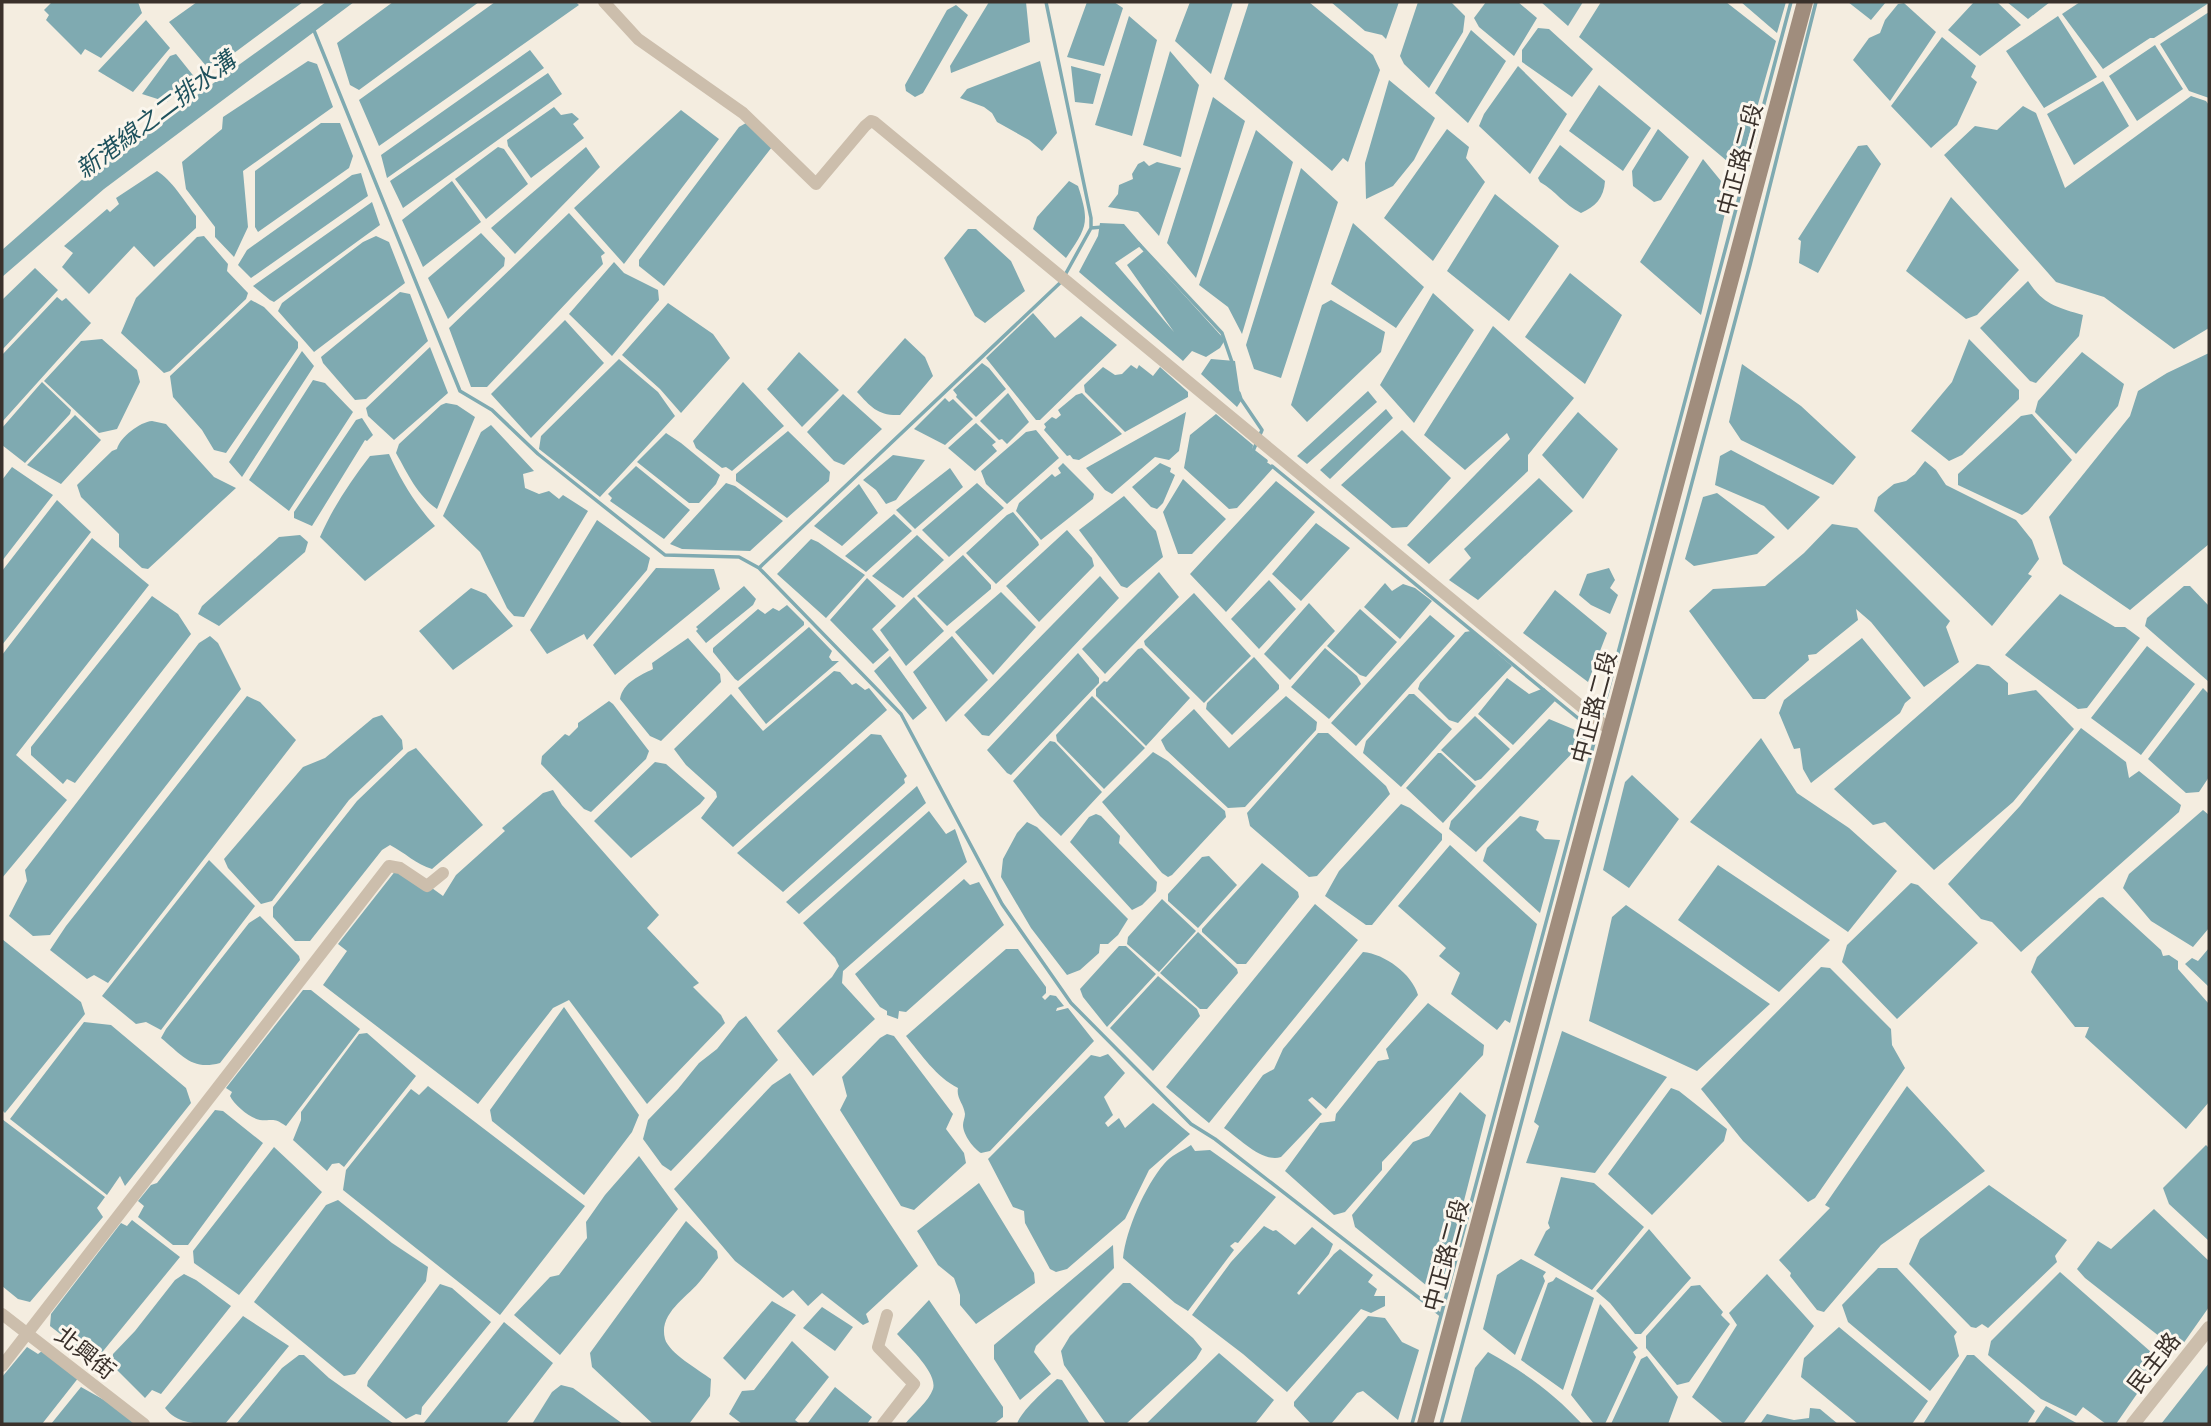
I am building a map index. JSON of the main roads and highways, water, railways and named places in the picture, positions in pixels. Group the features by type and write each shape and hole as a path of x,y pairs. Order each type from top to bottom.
{"main road":[{"name":"中正路二段","path":"1425,1424 1805,2"}],"water":[{"path":"52,2 138,2 142,13 101,58 85,49 81,55 46,20 49,15 44,10"},
{"path":"197,2 303,2 218,65 207,67 169,22"},
{"path":"326,2 354,2 104,189 2,277 2,250 93,170"},
{"path":"393,2 479,2 359,90 350,85 337,43"},
{"path":"495,2 576,2 579,5 379,146 359,100"},
{"path":"989,2 1026,2 1030,42 951,73 950,66"},
{"path":"1087,2 1114,2 1123,8 1104,66 1067,57"},
{"path":"1190,2 1233,2 1211,74 1175,41"},
{"path":"1249,2 1309,2 1373,55 1380,70 1348,162 1343,158 1332,171 1224,79"},
{"path":"1331,2 1399,2 1386,39 1382,35 1365,31"},
{"path":"1418,2 1451,2 1465,16 1463,32 1429,88 1404,64 1400,56"},
{"path":"1486,2 1518,2 1537,18 1514,56 1479,27 1474,18"},
{"path":"1541,2 1583,2 1568,26"},
{"path":"1601,2 1726,2 1776,41 1739,171 1579,37"},
{"path":"1741,2 1786,2 1777,33"},
{"path":"1848,2 1886,2 1871,20"},
{"path":"1974,2 1997,2 2021,25 1980,56 1948,30"},
{"path":"2007,2 2050,2 2028,19"},
{"path":"2080,2 2209,3 2103,69 2062,14"},
{"path":"1904,3 1936,32 1890,101 1853,60 1869,38 1880,33 1885,20 1898,4"},
{"path":"956,5 968,15 923,93 915,97 906,91 905,85 947,10"},
{"path":"2209,12 2209,98 2189,91 2160,44"},
{"path":"1129,16 1157,40 1132,136 1095,125"},
{"path":"2058,16 2097,77 2044,108 2006,51"},
{"path":"146,20 170,48 133,92 98,71"},
{"path":"1538,28 1549,29 1593,69 1572,97 1522,62 1522,50"},
{"path":"1471,30 1506,61 1468,123 1435,93"},
{"path":"1942,37 1976,66 1971,77 1977,82 1957,125 1931,148 1891,106"},
{"path":"2155,45 2183,89 2137,121 2109,76"},
{"path":"530,50 544,68 387,178 381,155"},
{"path":"1170,51 1199,85 1181,157 1143,145"},
{"path":"176,54 196,79 167,102 142,94 170,56"},
{"path":"308,61 317,64 333,107 243,171 248,227 234,257 215,237 215,227 186,189 182,162 222,129 223,117"},
{"path":"1040,61 1057,133 1042,151 1029,140 997,122 992,113 984,107 960,98 967,89"},
{"path":"1071,66 1101,74 1093,104 1075,102"},
{"path":"1518,66 1567,114 1530,174 1479,126 1484,114"},
{"path":"548,73 562,94 403,208 390,181"},
{"path":"1389,80 1435,118 1414,160 1393,186 1366,199 1365,163"},
{"path":"2103,81 2129,126 2074,165 2047,114"},
{"path":"1599,85 1651,128 1623,171 1569,131"},
{"path":"2191,96 2206,101 2209,105 2209,328 2174,349 2104,297 2056,282 1944,155 1975,126 1997,130 2023,106 2036,113 2065,188"},
{"path":"1213,97 1245,121 1196,278 1167,243"},
{"path":"554,107 561,115 572,113 579,119 573,124 584,138 531,178 508,146 507,140"},
{"path":"681,110 719,139 624,264 574,208"},
{"path":"321,123 340,123 353,156 349,168 258,232 255,227 255,171"},
{"path":"746,123 772,147 664,286 639,266 639,260 739,127"},
{"path":"1447,129 1469,147 1466,158 1485,182 1433,261 1384,218"},
{"path":"1658,129 1689,157 1661,200 1654,202 1633,186 1632,171"},
{"path":"1256,130 1293,162 1242,334 1228,307 1199,285"},
{"path":"1560,145 1605,181 1598,201 1581,213 1569,206 1538,178"},
{"path":"1867,145 1881,164 1818,273 1799,263 1801,241 1798,239 1858,146"},
{"path":"498,147 504,149 528,184 486,219 455,179"},
{"path":"586,147 600,167 515,254 491,228"},
{"path":"1703,159 1730,192 1701,315 1640,262"},
{"path":"1144,161 1149,166 1157,162 1181,168 1159,236 1138,212 1108,207 1118,194 1119,185 1133,179 1132,174 1138,164"},
{"path":"1301,168 1338,202 1281,378 1254,369 1246,345"},
{"path":"157,171 173,185 196,216 196,228 154,267 134,246 89,294 62,267 73,253 64,246 107,209 110,212 119,204 116,198"},
{"path":"361,173 368,196 251,278 238,265 247,250 352,175"},
{"path":"452,181 481,222 423,267 402,220"},
{"path":"1069,181 1078,186 1085,217 1082,231 1066,258 1033,229 1037,217"},
{"path":"1495,194 1559,246 1509,321 1447,271"},
{"path":"1951,197 2019,270 1977,315 1966,319 1906,271"},
{"path":"372,202 380,225 274,302 253,286"},
{"path":"569,213 605,253 601,256 603,264 487,387 471,387 449,328"},
{"path":"1100,223 1124,224 1142,245 1115,263 1174,332 1127,265 1144,251 1225,340 1220,348 1206,357 1192,351 1183,361 1079,272 1098,236"},
{"path":"1353,223 1424,287 1396,328 1331,284"},
{"path":"968,229 976,229 1011,261 1025,291 985,323 975,316 944,258"},
{"path":"481,233 505,258 504,266 448,319 428,278"},
{"path":"204,236 228,264 227,271 248,293 246,299 170,371 164,373 121,333 136,298 197,237"},
{"path":"376,236 389,242 405,283 314,352 278,311 282,303 363,242"},
{"path":"614,262 624,273 658,290 659,300 612,356 569,314"},
{"path":"35,268 58,290 2,350 2,300"},
{"path":"1570,273 1622,315 1585,384 1525,337"},
{"path":"2028,281 2046,300 2083,315 2079,336 2036,383 2030,381 1980,328"},
{"path":"400,292 410,294 428,341 366,399 355,400 323,363 321,357"},
{"path":"1433,293 1474,330 1414,423 1380,385"},
{"path":"57,297 62,301 66,298 91,323 2,422 2,355"},
{"path":"251,300 264,307 298,342 298,348 226,453 214,450 202,430 173,397 170,376"},
{"path":"1331,300 1385,332 1381,352 1307,422 1291,405 1322,305"},
{"path":"668,303 713,334 730,358 681,413 660,389 622,355"},
{"path":"1033,313 1055,338 1081,316 1117,345 1040,420 1036,420 986,358"},
{"path":"565,320 604,363 531,438 491,394"},
{"path":"1493,326 1574,398 1528,455 1528,471 1429,564 1407,545 1510,439 1507,433 1465,470 1424,435"},
{"path":"905,338 925,357 933,376 900,415 886,414 871,406 857,392"},
{"path":"102,339 137,370 140,382 117,429 99,433 44,381 81,341"},
{"path":"1969,339 2019,390 2019,399 1962,455 1949,461 1911,431 1952,382"},
{"path":"430,347 448,393 394,440 368,416 366,408"},
{"path":"302,351 314,366 242,477 229,462"},
{"path":"799,352 839,390 802,427 767,389"},
{"path":"2082,352 2124,384 2118,406 2076,454 2035,412 2038,401"},
{"path":"2209,353 2209,544 2130,610 2063,564 2049,517 2130,416 2138,391 2167,373"},
{"path":"619,359 658,392 675,416 600,497 539,449 541,436"},
{"path":"1211,359 1235,361 1241,401 1237,407 1201,374"},
{"path":"982,363 1006,389 976,417 956,397 953,390"},
{"path":"1742,364 1801,406 1856,457 1833,485 1741,440 1729,422"},
{"path":"1131,365 1137,369 1139,365 1153,376 1160,367 1188,392 1188,397 1125,432 1085,392 1084,385 1103,367 1115,375 1122,374"},
{"path":"313,380 325,383 353,412 289,511 249,480"},
{"path":"42,382 71,410 25,463 2,445 2,428"},
{"path":"743,382 784,426 732,471 726,467 722,468 696,448 693,441"},
{"path":"1368,391 1377,402 1307,464 1297,456"},
{"path":"1008,393 1029,422 1007,444 1002,439 999,440 980,421"},
{"path":"1082,393 1122,434 1079,460 1067,456 1044,430 1044,424 1052,417 1056,419 1061,415 1058,410"},
{"path":"843,394 882,429 844,465 834,461 807,432"},
{"path":"945,398 949,402 953,399 973,419 945,445 914,429"},
{"path":"446,403 457,405 475,417 437,509 418,491 396,453 399,444"},
{"path":"1386,409 1393,418 1330,479 1320,470"},
{"path":"1186,412 1179,451 1169,460 1155,457 1112,494 1105,490 1086,468"},
{"path":"1578,412 1618,449 1583,499 1542,455"},
{"path":"1216,414 1253,445 1252,452 1274,467 1237,508 1229,509 1184,468 1190,435"},
{"path":"2032,414 2072,460 2028,511 2022,515 1958,485 1958,474 2021,416"},
{"path":"75,415 101,440 61,484 27,465"},
{"path":"362,418 373,435 365,440 312,526 294,518 294,512 356,420"},
{"path":"152,421 166,424 214,477 236,488 148,569 142,568 119,547 119,534 81,497 77,485 117,449 131,431"},
{"path":"976,423 996,442 992,445 997,451 975,471 948,448"},
{"path":"491,425 534,471 523,474 525,488 539,494 549,491 559,499 563,495 588,511 524,617 514,616 507,608 480,552 443,516 481,432"},
{"path":"1036,430 1059,458 1007,504 986,484 981,471 1026,432"},
{"path":"1402,430 1451,478 1407,527 1392,528 1341,485"},
{"path":"788,431 830,472 829,481 787,518 736,481 736,474"},
{"path":"666,433 720,475 716,484 699,503 689,503 637,462"},
{"path":"1731,450 1820,497 1788,530 1764,506 1715,485 1720,456"},
{"path":"389,454 409,492 435,526 365,581 320,537 342,495 370,456"},
{"path":"893,455 925,460 896,500 886,504 876,490 863,480"},
{"path":"1925,461 1936,470 1946,485 2016,520 2032,540 2039,559 2028,574 2032,576 1992,626 1874,511 1878,497 1894,484 1906,481"},
{"path":"1063,463 1094,494 1093,499 1041,540 1016,511 1019,503 1052,474 1055,477 1061,473 1058,468"},
{"path":"1160,463 1171,468 1170,472 1175,475 1163,503 1157,509 1151,507 1132,487"},
{"path":"636,466 690,510 664,539 610,501 612,498 608,494"},
{"path":"12,467 53,495 2,561 2,480"},
{"path":"950,468 963,487 915,529 896,510"},
{"path":"1539,478 1573,511 1478,600 1449,580 1471,558 1464,549"},
{"path":"1183,479 1226,519 1192,554 1178,554 1163,512"},
{"path":"1276,481 1315,512 1226,612 1190,574"},
{"path":"726,483 735,486 783,521 750,551 682,549 670,544"},
{"path":"977,483 1004,508 949,557 922,530"},
{"path":"859,484 878,513 842,546 814,526"},
{"path":"1717,493 1775,537 1757,554 1694,566 1685,559 1703,497"},
{"path":"1124,496 1156,531 1163,557 1127,588 1121,586 1079,530"},
{"path":"57,500 91,532 2,645 2,571"},
{"path":"1013,512 1039,545 996,584 966,553"},
{"path":"894,514 912,531 866,572 845,556"},
{"path":"597,520 650,558 647,570 587,640 584,634 547,654 530,630"},
{"path":"1316,523 1350,548 1301,601 1272,574"},
{"path":"1832,524 1857,528 1950,621 1946,627 1959,662 1924,687 1871,622 1856,609 1858,620 1816,654 1808,655 1809,660 1765,699 1753,699 1689,611 1713,589 1765,586 1804,553"},
{"path":"1067,530 1092,558 1094,566 1039,622 1006,586"},
{"path":"300,535 308,542 305,552 219,626 198,614 202,606 279,537"},
{"path":"917,535 944,560 903,598 872,576"},
{"path":"92,538 149,585 16,755 67,800 2,878 2,655"},
{"path":"811,539 865,575 826,618 777,574"},
{"path":"963,555 991,585 991,589 947,626 917,596"},
{"path":"656,568 714,569 720,589 615,675 593,645"},
{"path":"1609,568 1615,580 1610,588 1618,595 1610,614 1591,605 1579,595 1587,574"},
{"path":"1159,572 1179,597 1105,674 1082,649"},
{"path":"1100,576 1119,598 989,736 982,735 964,715"},
{"path":"867,578 896,606 872,629 889,650 873,664 830,620"},
{"path":"1269,580 1296,609 1259,649 1231,619"},
{"path":"1385,583 1392,591 1403,584 1415,588 1432,601 1400,639 1364,607"},
{"path":"744,586 756,599 753,605 706,643 696,631 696,627"},
{"path":"2184,586 2190,586 2209,606 2209,682 2145,626 2147,618"},
{"path":"471,588 486,594 513,626 453,670 419,631"},
{"path":"1555,590 1607,633 1588,682 1523,633"},
{"path":"1001,592 1036,627 993,675 955,632"},
{"path":"1194,593 1251,656 1204,703 1144,641"},
{"path":"2060,594 2115,627 2125,627 2140,638 2087,708 2078,709 2005,655"},
{"path":"152,596 178,614 191,634 75,783 67,779 63,784 31,755 31,747"},
{"path":"914,597 944,631 906,666 880,630"},
{"path":"1309,603 1335,631 1290,680 1264,654"},
{"path":"787,605 804,625 738,681 735,679 713,652 713,648 758,609 765,614 773,608 779,611"},
{"path":"1360,609 1397,642 1366,677 1360,675 1327,646"},
{"path":"1430,615 1455,636 1356,746 1331,723"},
{"path":"809,627 832,651 829,657 832,661 839,661 766,724 738,688"},
{"path":"1471,631 1512,666 1458,723 1449,720 1418,689 1420,683 1465,632"},
{"path":"210,636 218,643 241,689 50,935 33,936 9,916 27,881 25,870 199,643"},
{"path":"952,636 988,680 946,722 913,672"},
{"path":"688,638 720,674 721,682 661,741 650,736 620,699 629,684 653,669 652,663"},
{"path":"1862,638 1911,698 1900,713 1811,783 1803,769 1800,748 1794,749 1779,713 1784,700"},
{"path":"2147,646 2195,684 2141,755 2091,718"},
{"path":"1142,648 1190,698 1146,746 1096,696 1096,689"},
{"path":"1325,648 1357,676 1361,684 1329,719 1291,687"},
{"path":"1078,653 1099,678 1099,683 1011,775 1007,773 987,750"},
{"path":"890,656 927,708 913,720 874,671"},
{"path":"1254,657 1279,685 1279,689 1232,735 1206,709 1207,703"},
{"path":"1977,664 1989,666 2008,683 2008,695 2036,690 2074,729 2013,802 1934,870 1885,822 1873,825 1834,789"},
{"path":"834,671 840,672 852,685 856,683 865,690 869,688 887,710 733,847 701,818 717,797 716,792 686,765 674,749 731,694 763,731"},
{"path":"1507,678 1529,694 1544,688 1555,701 1513,745 1478,714"},
{"path":"2203,688 2209,694 2209,777 2199,792 2186,793 2148,759"},
{"path":"1409,694 1414,694 1452,729 1401,787 1363,753 1366,741"},
{"path":"247,696 260,702 296,740 108,983 94,975 87,979 50,950"},
{"path":"1092,696 1145,748 1104,789 1057,741 1056,735"},
{"path":"1286,696 1317,722 1316,730 1245,807 1228,808 1166,750 1161,740 1194,709 1229,748"},
{"path":"609,701 649,751 646,759 591,812 584,809 541,764 542,756 565,734 569,736 578,727 578,723"},
{"path":"382,715 402,740 403,749 349,800 272,901 261,904 228,868 224,859 303,767 325,758 373,718"},
{"path":"1475,716 1510,749 1481,779 1475,781 1441,750"},
{"path":"1549,719 1587,738 1476,852 1449,829 1451,821"},
{"path":"2081,728 2126,762 2129,778 2139,771 2181,805 2179,812 2021,952 1992,922 1981,919 1948,884 2020,806"},
{"path":"1318,733 1328,733 1386,786 1390,794 1317,876 1309,877 1250,826 1247,813"},
{"path":"871,734 881,735 907,776 905,783 783,892 737,853"},
{"path":"1761,738 1797,793 1849,828 1897,871 1848,932 1690,822"},
{"path":"1050,741 1055,742 1102,792 1061,836 1040,816 1013,781"},
{"path":"416,748 483,825 432,869 390,845 382,850 310,941 295,941 273,917 273,907 357,801 408,752"},
{"path":"1153,752 1168,761 1225,811 1226,817 1168,877 1102,802"},
{"path":"1438,753 1476,786 1443,823 1406,788"},
{"path":"655,762 666,764 705,798 631,858 594,821"},
{"path":"1632,775 1679,819 1629,888 1603,870 1625,782"},
{"path":"917,786 926,803 799,914 786,902"},
{"path":"553,790 562,805 659,915 647,928 699,983 693,987 721,1015 725,1023 647,1104 569,1000 553,1008 478,1104 323,985 347,951 338,944 400,865 443,896 456,875 505,831 502,828 543,793"},
{"path":"1401,804 1442,834 1442,840 1372,925 1366,925 1325,896 1339,871"},
{"path":"2203,810 2209,815 2209,928 2193,947 2151,921 2123,888 2129,874"},
{"path":"929,811 946,834 955,829 967,862 843,971 842,983 875,1019 813,1076 777,1031 832,977 839,966 803,923"},
{"path":"1096,814 1120,836 1119,843 1157,882 1156,891 1142,905 1132,910 1070,842 1089,817"},
{"path":"1520,816 1539,821 1536,830 1545,839 1560,840 1540,913 1483,861 1487,848"},
{"path":"1027,822 1037,827 1128,919 1118,935 1108,944 1100,944 1099,953 1080,970 1067,975 1031,928 1001,877 1003,859 1017,833"},
{"path":"1450,845 1537,924 1510,1023 1505,1020 1497,1030 1451,994 1460,973 1439,956 1446,948 1398,906"},
{"path":"1209,856 1237,885 1198,928 1168,901 1168,894 1202,857"},
{"path":"209,860 255,906 161,1030 146,1022 136,1024 102,996"},
{"path":"1262,863 1298,892 1299,897 1246,964 1237,964 1202,932 1202,929"},
{"path":"1718,865 1830,940 1779,992 1678,920"},
{"path":"964,879 970,885 979,882 1004,925 906,1012 899,1011 898,1019 887,1015 887,1011 880,1007 855,974"},
{"path":"1911,883 1918,885 1978,943 1897,1019 1842,962 1847,945"},
{"path":"2103,897 2161,950 2163,956 2169,955 2178,961 2178,969 2209,1004 2209,1102 2186,1129 2085,1037 2089,1027 2075,1027 2031,972 2037,957"},
{"path":"1162,899 1196,931 1159,972 1127,944 1128,937"},
{"path":"1315,904 1358,940 1209,1123 1166,1087"},
{"path":"1626,905 1770,1004 1697,1071 1589,1021 1612,917"},
{"path":"260,916 300,960 220,1063 202,1065 188,1060 161,1038 249,923"},
{"path":"1198,932 1238,973 1207,1009 1200,1009 1160,973"},
{"path":"2,939 81,1002 85,1014 5,1113 2,1110"},
{"path":"1119,946 1126,946 1156,974 1107,1027 1083,997 1080,989"},
{"path":"2209,948 2209,987 2185,964 2192,958 2198,961"},
{"path":"1006,949 1018,949 1046,987 1046,993 1042,997 1045,1000 1050,995 1056,996 1064,1006 1056,1011 1068,1008 1094,1041 990,1151 981,1153 965,1133 965,1114 958,1088 936,1071 906,1036"},
{"path":"1363,952 1396,966 1410,980 1418,995 1326,1109 1312,1097 1308,1100 1322,1114 1281,1157 1274,1158 1259,1153 1224,1128 1263,1075 1274,1069 1283,1049"},
{"path":"1821,967 1830,968 1891,1029 1892,1045 1905,1068 1815,1198 1808,1202 1743,1141 1701,1089"},
{"path":"1158,976 1197,1009 1200,1016 1153,1071 1110,1028"},
{"path":"303,990 311,990 360,1029 286,1126 276,1120 256,1119 232,1100 232,1092 226,1088"},
{"path":"1428,1003 1484,1045 1483,1055 1382,1162 1382,1170 1345,1212 1334,1215 1285,1171 1320,1123 1335,1121 1336,1114 1378,1061 1389,1059 1386,1049"},
{"path":"564,1007 639,1115 632,1132 584,1195 492,1121 490,1110"},
{"path":"746,1016 778,1060 671,1171 662,1165 643,1139 648,1120"},
{"path":"84,1022 111,1025 186,1088 191,1103 125,1186 120,1176 107,1195 10,1119"},
{"path":"1562,1031 1667,1077 1595,1173 1526,1163 1539,1126 1534,1122"},
{"path":"367,1033 416,1076 344,1167 339,1163 332,1164 327,1171 293,1140 301,1120 301,1112 359,1034"},
{"path":"887,1034 894,1036 953,1114 946,1129 964,1153 966,1163 914,1210 901,1206 840,1110 847,1096 842,1077"},
{"path":"1108,1054 1125,1073 1104,1097 1113,1115 1105,1123 1108,1127 1119,1118 1125,1128 1153,1103 1190,1134 1149,1170 1125,1219 1067,1269 1056,1272 1050,1269 1025,1223 1024,1211 1013,1207 988,1159 1091,1055 1100,1057"},
{"path":"790,1073 918,1266 866,1314 869,1322 863,1325 822,1293 808,1306 793,1290 783,1298 735,1261 674,1189 772,1085"},
{"path":"428,1086 585,1206 500,1315 343,1190 346,1170 411,1089 419,1095"},
{"path":"1907,1086 1985,1171 1881,1245 1824,1312 1817,1310 1779,1260 1830,1208 1825,1205"},
{"path":"1671,1088 1679,1091 1727,1129 1724,1141 1652,1215 1608,1174"},
{"path":"1460,1092 1486,1115 1447,1267 1441,1284 1427,1286 1355,1227 1352,1215 1413,1142 1429,1136"},
{"path":"215,1110 223,1111 263,1143 188,1245 173,1245 138,1217 144,1206 138,1201 151,1185 157,1183"},
{"path":"2,1119 105,1197 97,1208 103,1217 30,1302 18,1299 2,1286"},
{"path":"1191,1145 1195,1151 1210,1150 1276,1197 1238,1243 1230,1246 1234,1250 1188,1311 1123,1258 1132,1222 1150,1184 1167,1161"},
{"path":"2206,1145 2209,1148 2209,1241 2169,1204 2163,1188"},
{"path":"274,1147 322,1192 239,1295 194,1263 193,1251"},
{"path":"639,1156 678,1209 560,1355 514,1315 550,1277 559,1275 587,1238 586,1222"},
{"path":"1561,1177 1594,1183 1644,1227 1592,1290 1534,1255 1550,1228 1548,1223"},
{"path":"979,1183 1034,1273 1035,1283 976,1324 960,1305 960,1295 954,1278 938,1265 917,1231"},
{"path":"1989,1185 2067,1240 2055,1256 2057,1262 1988,1328 1982,1324 1976,1328 1971,1327 1909,1264 1920,1239"},
{"path":"338,1200 392,1243 428,1267 426,1281 355,1374 344,1376 254,1302 326,1205"},
{"path":"2154,1209 2209,1261 2209,1307 2178,1351 2077,1269 2098,1241 2111,1249"},
{"path":"132,1220 180,1257 95,1361 50,1326 51,1314 121,1223 127,1226"},
{"path":"686,1221 717,1251 718,1258 670,1313 664,1330 665,1339 678,1355 711,1379 710,1396 689,1424 653,1424 592,1367 590,1353"},
{"path":"1264,1226 1276,1230 1295,1245 1312,1227 1333,1244 1329,1254 1297,1293 1299,1295 1340,1249 1373,1275 1368,1282 1377,1289 1374,1296 1385,1296 1385,1306 1371,1313 1361,1309 1287,1392 1192,1315 1231,1262"},
{"path":"1649,1229 1691,1278 1641,1334 1635,1334 1610,1303 1596,1291"},
{"path":"1113,1245 1114,1268 1036,1346 1034,1352 1051,1374 1020,1400 994,1359 994,1345"},
{"path":"1521,1259 1546,1272 1543,1276 1545,1281 1515,1355 1483,1329 1497,1275"},
{"path":"1878,1268 1897,1268 1957,1332 1954,1336 1959,1356 1930,1391 1848,1322 1842,1305"},
{"path":"2060,1272 2151,1352 2157,1365 2116,1424 2106,1424 2083,1407 2076,1416 2041,1399 1988,1355 1991,1341"},
{"path":"184,1274 231,1306 161,1394 152,1390 145,1398 112,1365 113,1354 175,1280"},
{"path":"1767,1274 1814,1326 1743,1424 1724,1424 1692,1397 1737,1325 1729,1313"},
{"path":"1556,1277 1594,1298 1563,1390 1521,1360 1548,1283"},
{"path":"1123,1283 1130,1283 1202,1349 1196,1359 1126,1424 1106,1424 1064,1365 1061,1351 1070,1336"},
{"path":"440,1284 452,1288 491,1322 422,1407 421,1415 416,1414 406,1419 367,1386 368,1381"},
{"path":"1700,1285 1730,1324 1689,1382 1677,1385 1646,1348 1646,1336 1691,1286"},
{"path":"929,1300 1003,1407 1003,1417 994,1424 905,1424 928,1398 933,1382 921,1360 897,1334"},
{"path":"772,1301 796,1315 745,1380 723,1358"},
{"path":"1600,1304 1638,1348 1633,1352 1636,1357 1605,1424 1594,1424 1571,1395"},
{"path":"822,1307 853,1327 835,1351 803,1328"},
{"path":"243,1316 289,1346 225,1424 191,1423 171,1414 165,1408"},
{"path":"1368,1316 1385,1318 1402,1342 1419,1350 1398,1420 1363,1391 1357,1393 1331,1424 1311,1424 1294,1406 1294,1402"},
{"path":"504,1322 553,1363 506,1424 423,1424"},
{"path":"1839,1327 1928,1401 1912,1424 1858,1424 1801,1377 1804,1358"},
{"path":"792,1341 829,1377 795,1420 800,1424 742,1424 729,1414 742,1391 754,1390"},
{"path":"27,1347 38,1354 42,1351 79,1377 42,1424 2,1424 2,1377"},
{"path":"1488,1352 1538,1384 1582,1424 1460,1424 1475,1368"},
{"path":"1219,1353 1274,1400 1255,1424 1146,1424"},
{"path":"299,1355 304,1355 329,1378 394,1424 236,1424 282,1368"},
{"path":"1967,1355 1974,1355 2035,1411 2027,1424 1923,1424"},
{"path":"1647,1356 1678,1397 1668,1424 1611,1424 1641,1359"},
{"path":"2209,1363 2209,1424 2161,1424"},
{"path":"1057,1379 1062,1380 1090,1424 1017,1424 1029,1407"},
{"path":"561,1385 573,1388 623,1424 532,1424 552,1392"},
{"path":"81,1387 138,1419 134,1424 51,1424"},
{"path":"835,1387 872,1417 867,1424 807,1424"},
{"path":"2046,1406 2078,1424 2034,1424"},
{"path":"1810,1408 1820,1409 1838,1424 1760,1424 1767,1414 1794,1420 1809,1418"}],"waterway":[{"path":"1046,2 1091,218 1091,228 1065,275"},
{"path":"1601,717 1791,2"},
{"path":"1441,1424 1750,265 1816,2"},
{"path":"313,28 460,391 492,410 538,454 665,555 739,557 759,568 901,714 1002,904 1071,1003 1191,1124 1215,1139 1441,1315"},
{"path":"1091,228 1103,227"},
{"path":"1138,243 1222,333 1233,365"},
{"path":"759,568 1061,282"},
{"path":"1239,393 1262,430 1253,451 1266,461"},
{"path":"1272,466 1596,733"},
{"path":"1412,1424 1599,724"}],"water label":[{"name":"新港線之二排水溝","path":"155,114"}]}
